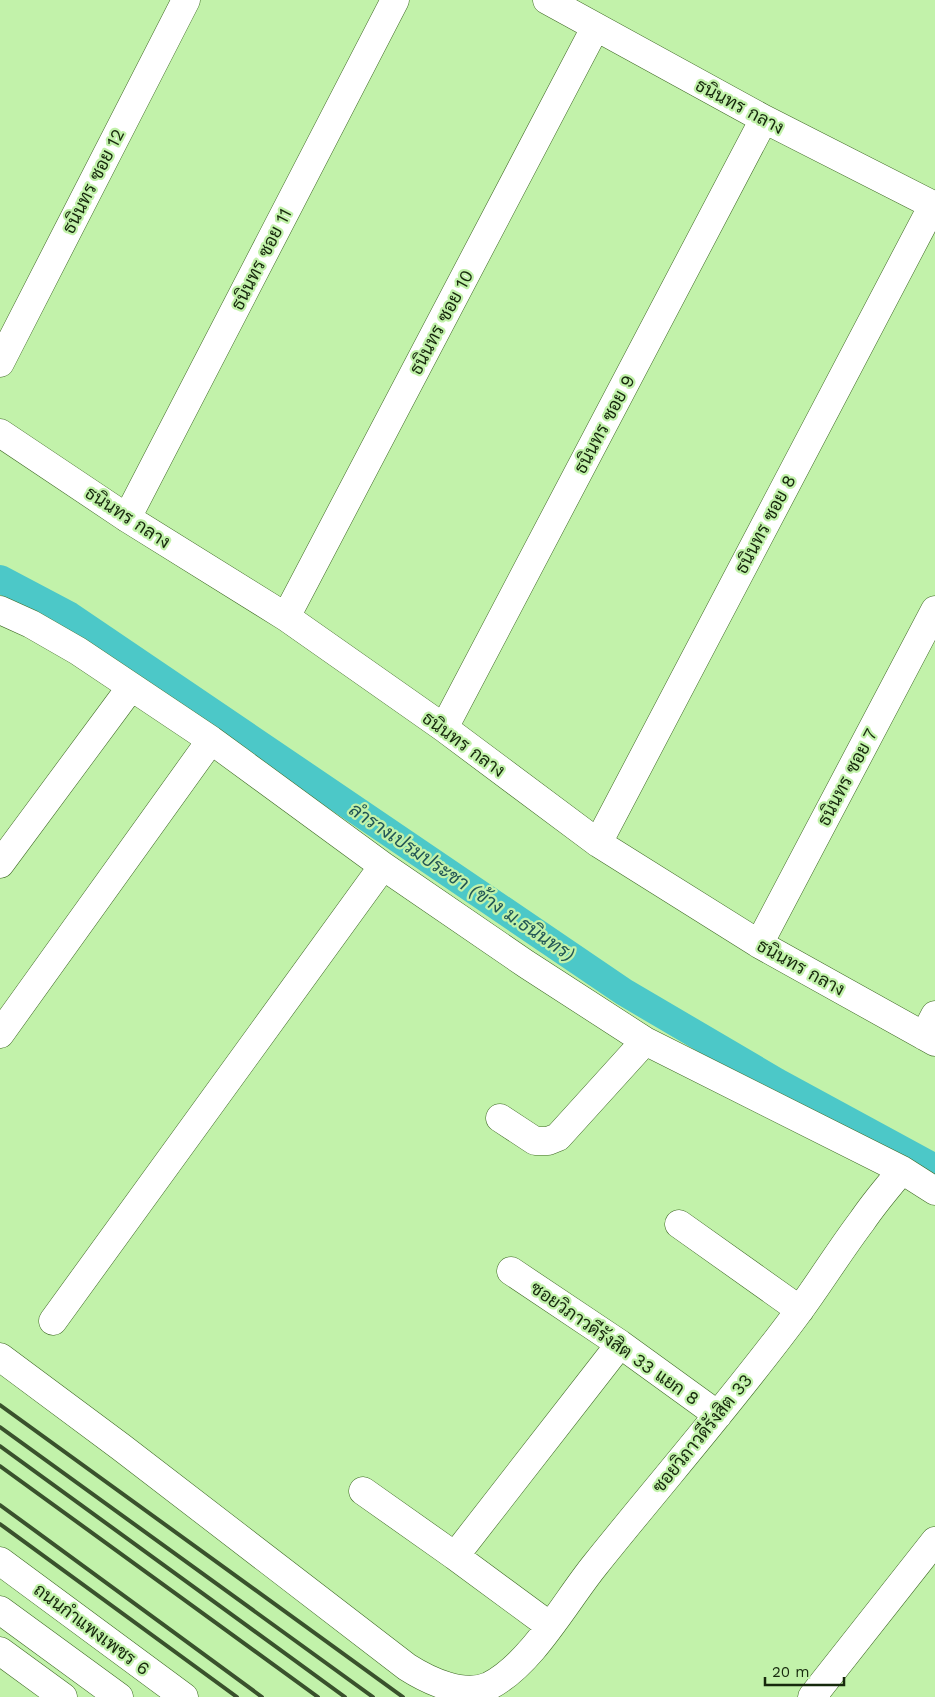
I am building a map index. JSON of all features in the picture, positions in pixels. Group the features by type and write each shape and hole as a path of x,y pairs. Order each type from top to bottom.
{"street":[{"name":"ธนินทร ซอย 12","path":"0,363 186,0"},
{"name":"ธนินทร ซอย 11","path":"127,518 395,0"},
{"name":"ธนินทร กลาง","path":"547,0 764,119 934,206"},
{"name":"ธนินทร ซอย 10","path":"286,616 595,28"},
{"name":"ธนินทร ซอย 9","path":"444,728 764,119"},
{"name":"ธนินทร ซอย 8","path":"598,843 934,206"},
{"name":"ธนินทร กลาง","path":"0,433 127,518 286,616 444,728 598,843 759,944 931,1031"},
{"path":"0,610 31,624 78,651 211,740 384,866 526,964 645,1042 902,1170 935,1191"},
{"name":"ธนินทร ซอย 7","path":"759,944 935,610"},
{"path":"0,864 131,687"},
{"path":"0,1034 211,740"},
{"path":"52,1321 384,866"},
{"path":"500,1118 535,1141 548,1141 558,1137 645,1042"},
{"name":"ซอยวิภาวดีรังสิต 33","path":"454,1692 486,1687 502,1678 519,1664 550,1626 593,1567 718,1415 800,1310 863,1219 902,1170"},
{"path":"679,1224 800,1310"},
{"name":"ซอยวิภาวดีรังสิต 33 แยก 8","path":"511,1272 620,1344 718,1415"},
{"path":"455,1556 620,1344"},
{"path":"0,1356 407,1667 454,1692"},
{"path":"363,1491 550,1626"},
{"path":"812,1697 935,1541"},
{"name":"ถนนกำแพงเพชร 6","path":"0,1561 184,1697"},
{"path":"0,1610 118,1697"},
{"path":"0,1650 63,1697"}],"waterway":[{"name":"ลำรางเปรมประชา (ข้าง ม.ธนินทร)","path":"0,579 70,616 624,992 777,1082 935,1168"}],"railway":[{"path":"0,1405 403,1697"},
{"path":"0,1427 373,1697"},
{"path":"0,1446 345,1697"},
{"path":"0,1466 318,1697"},
{"path":"0,1505 262,1697"},
{"path":"0,1524 237,1697"}]}
